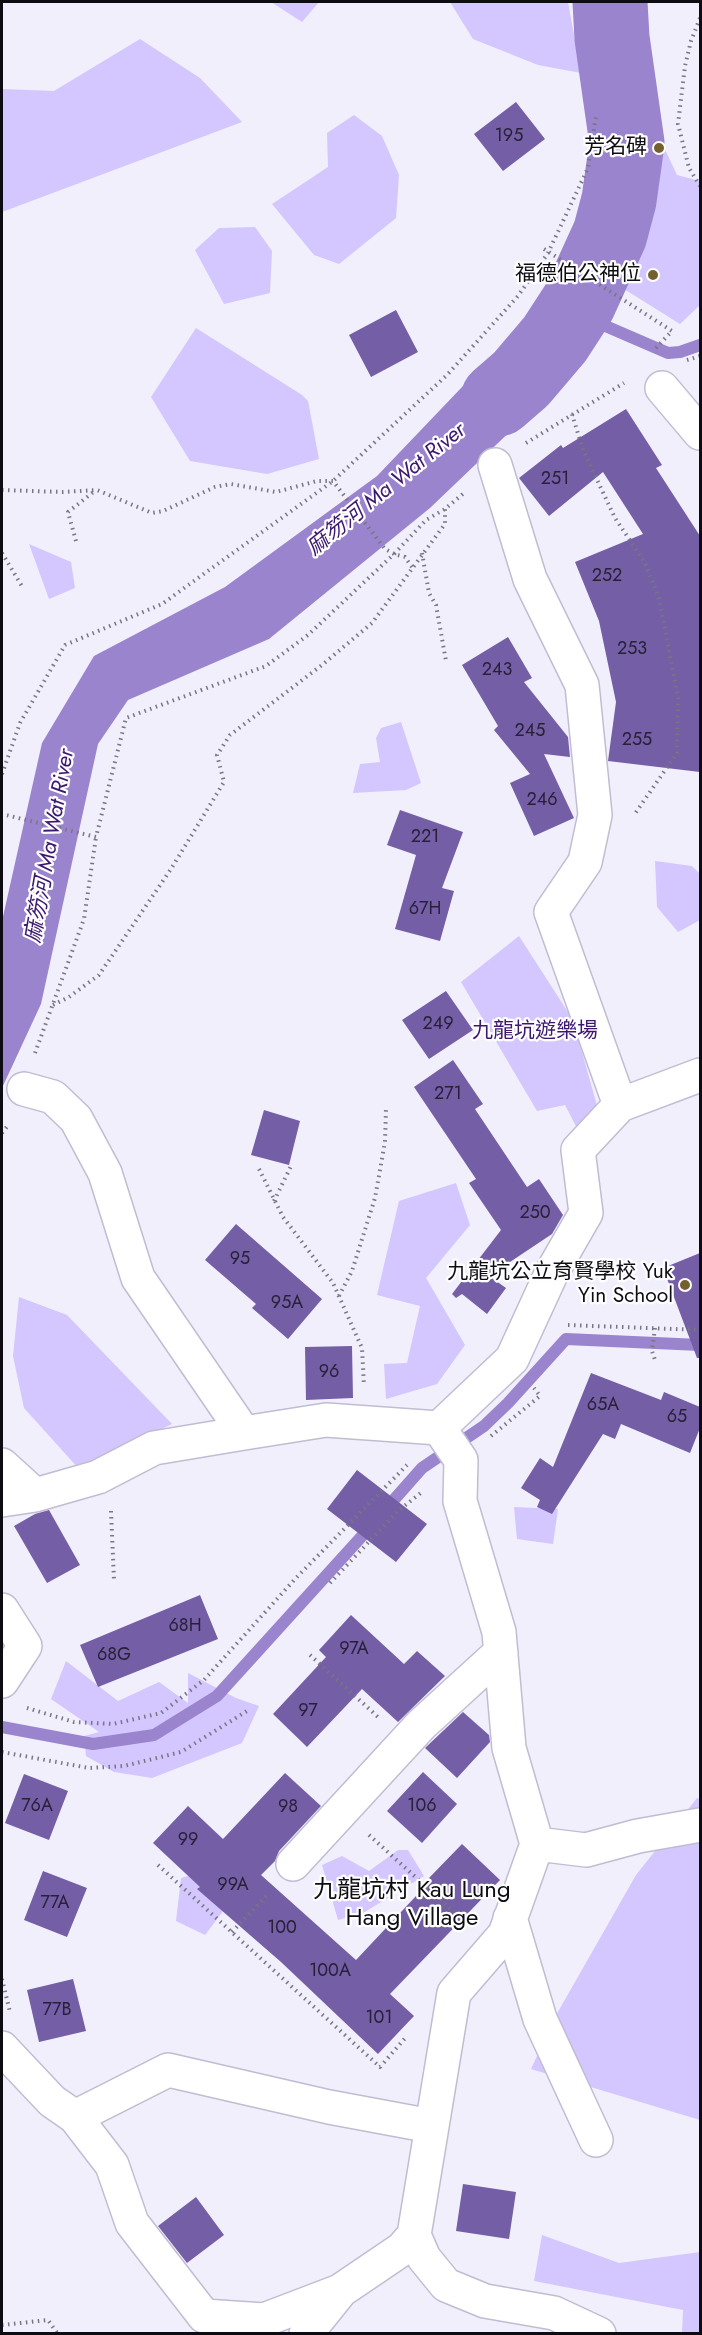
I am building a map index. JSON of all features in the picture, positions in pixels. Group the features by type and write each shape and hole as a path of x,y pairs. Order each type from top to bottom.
{"street":[{"path":"662,388 700,433"},
{"path":"495,465 530,579 582,685 595,815 585,862 551,912 620,1105"},
{"path":"2,1500 34,1495 98,1477 154,1448 244,1433 326,1420 439,1428 512,1359 552,1272 586,1213 578,1150 620,1105 700,1075"},
{"path":"24,1089 53,1097 76,1119 105,1173 138,1278 244,1433"},
{"path":"2,2048 52,2101 75,2117 112,2165 132,2223 204,2316 264,2320 340,2291 402,2249 414,2235 454,1993 505,1934 537,1844 509,1748 499,1632 460,1501 461,1460 439,1428"},
{"path":"2,1465 34,1495"},
{"path":"2,1610 25,1646 2,1681"},
{"path":"293,1864 405,1742 501,1652"},
{"path":"537,1844 586,1850 638,1836 700,1825"},
{"path":"510,1918 540,2019 596,2140"},
{"path":"75,2117 168,2070 329,2107 431,2126"},
{"path":"414,2235 424,2258 446,2285 485,2301 554,2313 599,2334"},
{"path":"306,2334 340,2291"}],"path":[{"path":"700,18 685,66 678,124 689,168 700,186"},
{"path":"2,774 20,723 65,645 162,604 333,481 447,375 518,296 549,253 588,168 596,116"},
{"path":"543,249 672,331 662,343"},
{"path":"572,414 583,450 615,518 645,563 659,597 678,698 677,753 632,817"},
{"path":"2,490 62,492 97,490 153,513 163,511 223,485 231,484 276,492 317,482 333,481 385,549 394,554 308,635 266,666 126,717 96,837 84,919 35,1052 24,1089"},
{"path":"76,541 68,512 97,490"},
{"path":"53,1005 69,997 99,975 171,869 224,782 217,755 230,735 322,665 372,623 444,524 445,509"},
{"path":"422,552 429,593 436,605 446,661"},
{"path":"2,553 23,588"},
{"path":"2,814 96,837"},
{"path":"339,1297 351,1271 375,1198 385,1142 386,1109"},
{"path":"274,1202 292,1164"},
{"path":"259,1169 274,1202 333,1283 362,1348 365,1422"},
{"path":"528,1322 700,1330"},
{"path":"655,1328 652,1351 655,1360"},
{"path":"24,1707 74,1722 113,1724 162,1713 204,1680 295,1579 390,1484 439,1428"},
{"path":"98,1477 111,1508 114,1580"},
{"path":"310,1655 405,1742"},
{"path":"2,1752 89,1768 124,1766 181,1752 247,1711"},
{"path":"343,1810 454,1912"},
{"path":"232,1932 278,1883 280,1871 293,1864"},
{"path":"158,1865 380,2067 408,2034"},
{"path":"2,2325 48,2320 58,2334"}],"green space":[{"path":"271,2 319,2 302,22"},
{"path":"450,2 568,2 581,73 538,65 473,39"},
{"path":"140,39 200,78 242,122 2,212 2,89 54,91"},
{"path":"354,115 382,136 399,175 396,218 339,264 314,255 272,204 328,167 327,133"},
{"path":"662,143 677,175 700,181 700,305 680,324 624,289 629,279 620,274 591,247 595,184 634,187 639,168 652,169 653,145"},
{"path":"255,227 272,251 270,293 224,304 195,250 219,228"},
{"path":"196,328 308,401 319,459 267,474 190,461 151,397"},
{"path":"29,544 71,562 75,588 49,599"},
{"path":"401,722 421,783 406,790 353,793 360,764 380,762 376,738 381,728"},
{"path":"655,861 692,866 700,874 700,920 678,932 657,907"},
{"name":"九龍坑遊樂場","path":"519,936 573,1020 601,1120 579,1132 565,1105 537,1111 461,982"},
{"path":"456,1183 470,1225 426,1278 465,1345 437,1384 386,1399 384,1364 407,1363 420,1306 377,1295 399,1201"},
{"path":"19,1297 67,1315 172,1424 79,1469 24,1408 13,1356"},
{"path":"514,1507 558,1509 553,1544 517,1539"},
{"path":"66,1661 118,1701 159,1682 188,1703 188,1673 236,1698 259,1706 242,1743 152,1778 114,1772 86,1756 84,1736 99,1732 51,1699"},
{"path":"697,1798 700,1799 700,2120 531,2069 555,2017 636,1875"},
{"path":"398,1850 408,1850 424,1876 363,1913 338,1920 322,1865 342,1856 369,1871"},
{"path":"198,1873 233,1898 205,1935 176,1921 181,1878"},
{"path":"542,2235 619,2263 700,2252 700,2333 682,2333 683,2310 534,2281"}],"water":[{"path":"549,296 587,358 430,508 269,639 128,700 98,744 41,1004 2,1088 2,921 42,743 94,656 225,587 377,476"}],"building":[{"path":"516,102 545,139 503,171 474,134"},
{"path":"396,310 418,352 371,377 349,335"},
{"path":"626,409 662,465 656,468 700,536 700,772 608,761 616,702 599,621 575,562 643,534 603,472 549,516 519,478 561,445 563,448"},
{"path":"508,637 532,678 524,682 568,737 570,757 544,754 574,818 534,836 510,783 530,774 494,730 498,726 462,665"},
{"path":"400,810 463,832 442,888 454,891 440,941 395,929 416,855 387,845"},
{"path":"446,991 473,1030 429,1059 402,1020"},
{"path":"453,1060 483,1104 475,1109 527,1187 539,1179 563,1215 552,1234 489,1276 506,1288 487,1314 462,1294 456,1298 452,1294 501,1230 469,1183 476,1179 414,1087"},
{"path":"264,1110 300,1121 289,1165 251,1155"},
{"path":"236,1224 322,1299 288,1339 252,1308 256,1304 205,1260"},
{"name":"九龍坑公立育賢學校 Yuk Yin School","path":"700,1253 700,1358 697,1358 663,1268"},
{"path":"352,1346 353,1398 306,1400 305,1347"},
{"path":"591,1373 661,1400 664,1392 700,1407 700,1428 690,1453 621,1424 615,1439 603,1434 552,1514 537,1507 540,1500 521,1488 540,1458 553,1467"},
{"path":"357,1470 427,1524 396,1562 327,1509"},
{"path":"49,1510 80,1565 47,1583 14,1526 35,1514"},
{"path":"200,1595 218,1639 98,1687 80,1645"},
{"path":"351,1615 404,1664 417,1651 445,1676 398,1722 362,1689 307,1747 273,1714 326,1657 319,1650"},
{"path":"463,1712 489,1735 490,1742 457,1778 425,1748"},
{"path":"423,1772 457,1804 422,1843 387,1811"},
{"path":"285,1773 321,1806 279,1851 275,1861 261,1875 356,1960 462,1844 500,1880 390,1994 414,2016 378,2054 281,1962 197,1889 200,1887 153,1843 188,1806 223,1839"},
{"path":"24,1774 68,1791 49,1840 5,1823"},
{"path":"43,1871 87,1888 67,1937 24,1920"},
{"path":"73,1979 86,2031 39,2042 27,1990"},
{"path":"463,2184 516,2192 509,2239 456,2231"},
{"path":"196,2197 224,2235 187,2263 158,2226"}],"waterway":[{"name":"麻笏河 Ma Wat River","path":"498,399 521,379 555,339 579,302 610,234 619,200 627,143 612,38 610,2"},
{"path":"573,312 668,353 680,352 700,345"},
{"path":"384,1511 422,1468 484,1426 566,1339 700,1345"},
{"path":"2,1727 93,1744 154,1735 217,1696 373,1524"}],"place":[{"name":"芳名碑","path":"659,148"},
{"name":"福德伯公神位","path":"653,275"},
{"name":"九龍坑公立育賢學校 Yuk Yin School","path":"685,1285"}],"district":[{"name":"九龍坑村 Kau Lung Hang Village","path":"412,1905"}]}
